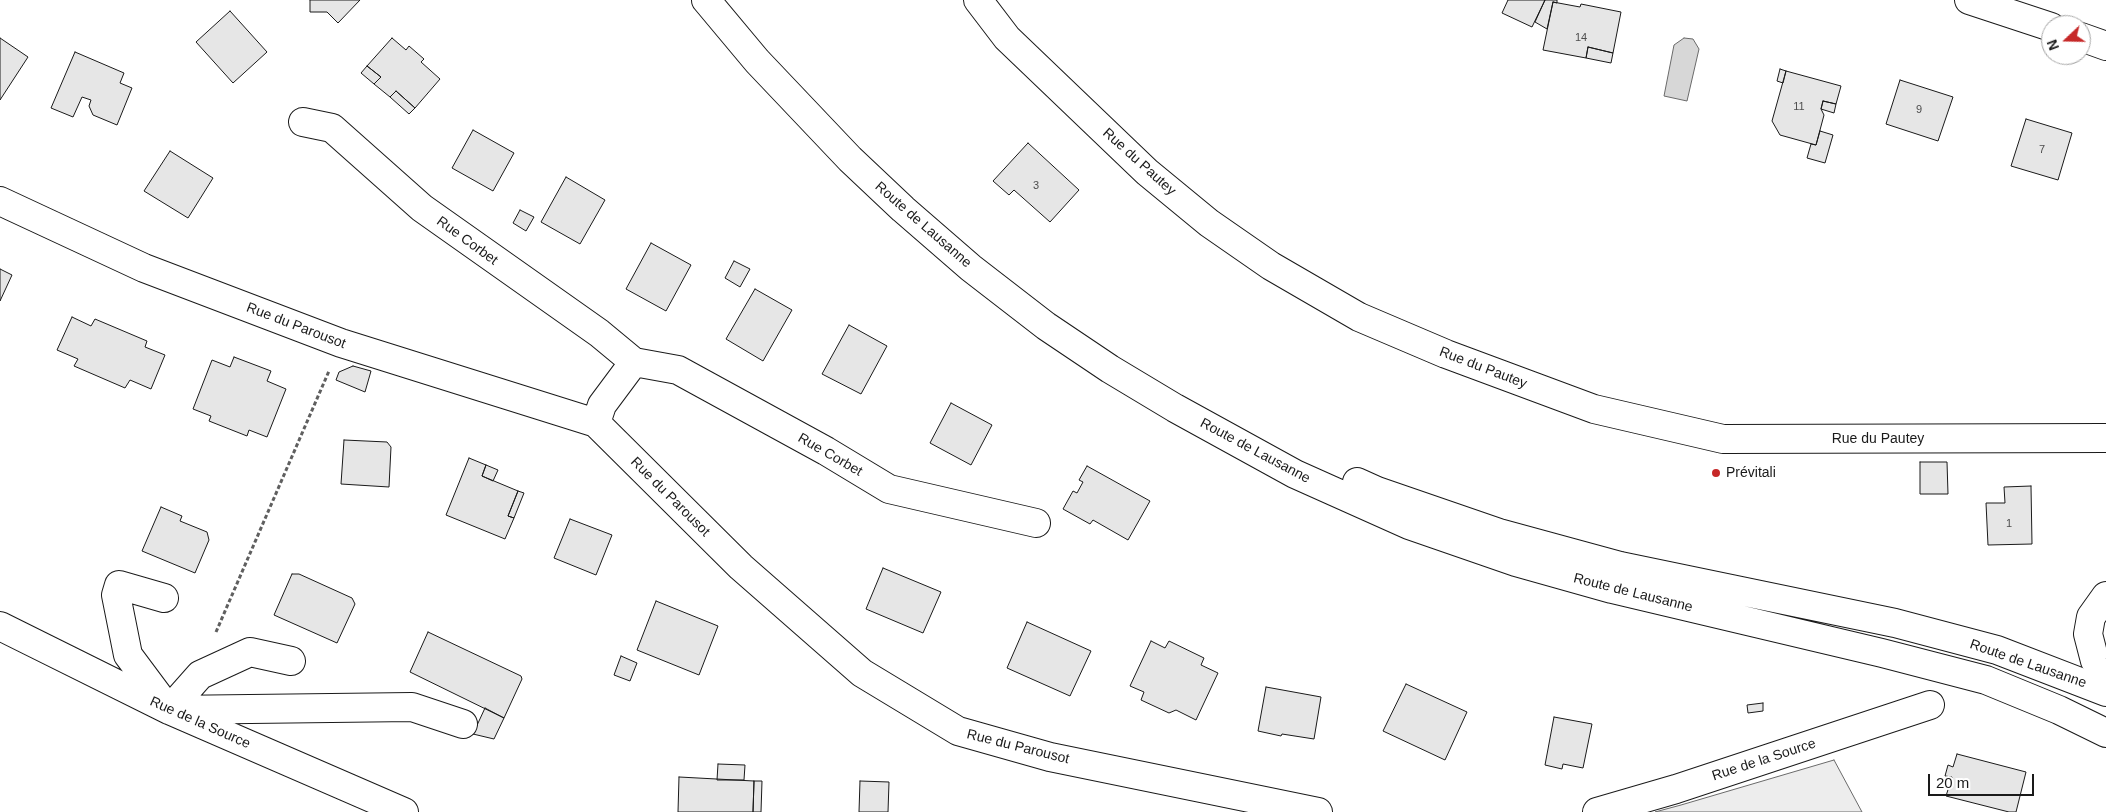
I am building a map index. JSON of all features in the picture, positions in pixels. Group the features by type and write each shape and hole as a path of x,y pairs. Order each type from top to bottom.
{"street":[{"name":"Route de Lausanne","path":"706,0 757,61 850,159 903,209 971,268 1046,326 1110,369 1175,408 1295,474 1409,525 1516,562 1612,589 1882,653 1986,680 2060,710 2106,733"},
{"name":"Rue du Pautey","path":"978,0 1007,38 1147,172 1209,223 1271,266 1359,317 1446,354 1594,409 1723,439 2106,438"},
{"path":"1969,0 2041,24"},
{"path":"2091,41 2106,46"},
{"name":"Rue Corbet","path":"303,122 332,128 422,208 599,333 634,362 678,370 826,451 889,489 1036,523"},
{"name":"Rue du Parousot","path":"0,201 144,268 341,343 596,423 741,567 862,674 958,732 1050,757 1318,812"},
{"path":"596,423 602,405 634,362"},
{"name":"Route de Lausanne","path":"1175,408 1280,446 1377,491 1498,533 1620,566 1895,623 1997,650 2106,692"},
{"path":"164,598 119,585 116,595 128,655 169,710"},
{"path":"2106,596 2091,617 2088,634 2096,661 2106,674"},
{"name":"Rue de la Source","path":"0,626 169,710 404,812"},
{"path":"169,710 200,674 250,652 291,661"},
{"name":"Rue de la Source","path":"1597,812 1695,783 1930,705"},
{"path":"169,710 412,707 462,724"}],"path":[{"path":"224,611 341,343"}],"shaded area":[{"path":"1684,38 1693,39 1699,49 1687,101 1664,96 1674,45"},
{"path":"1834,760 1862,812 1655,812 1681,805"}],"building":[{"path":"310,0 360,0 338,23 327,12 310,12"},
{"path":"1508,0 1545,0 1532,27 1502,13"},
{"path":"1545,0 1557,0 1557,3 1553,2 1547,29 1535,22"},
{"path":"1553,2 1580,7 1581,4 1621,12 1613,53 1588,47 1586,58 1543,50"},
{"path":"230,11 267,52 233,83 196,42"},
{"path":"0,38 28,57 0,100"},
{"path":"392,38 406,50 409,46 424,59 421,62 440,79 415,108 396,91 390,97 374,84 381,77 367,66"},
{"path":"1588,47 1613,53 1611,63 1586,58"},
{"path":"75,52 124,73 120,83 132,88 117,125 93,115 89,106 91,100 82,97 73,117 51,108"},
{"path":"367,66 381,77 374,84 361,73"},
{"path":"1780,69 1786,71 1783,83 1777,81"},
{"path":"1786,71 1841,86 1836,104 1823,101 1821,109 1824,115 1816,145 1780,135 1772,121"},
{"path":"1900,80 1953,97 1938,141 1886,124"},
{"path":"396,91 415,108 409,114 390,97"},
{"path":"1823,101 1836,104 1834,113 1821,109"},
{"path":"2026,119 2072,133 2058,180 2011,166"},
{"path":"473,130 514,153 493,191 452,168"},
{"path":"1820,131 1833,135 1825,163 1807,158 1811,144 1816,145"},
{"path":"1028,143 1079,190 1050,222 1014,190 1009,195 993,181"},
{"path":"170,151 213,178 188,218 144,191"},
{"path":"566,177 605,200 580,244 541,222"},
{"path":"520,210 534,217 526,231 513,223"},
{"path":"651,243 691,265 666,311 626,289"},
{"path":"734,261 750,269 740,287 725,278"},
{"path":"0,269 12,275 0,301"},
{"path":"755,289 792,310 763,361 726,339"},
{"path":"72,317 91,326 95,319 147,341 145,347 165,355 151,389 130,380 125,388 74,366 78,359 57,350"},
{"path":"849,325 887,346 861,394 822,374"},
{"path":"234,357 271,371 267,381 286,389 267,437 249,430 247,436 209,421 211,416 193,409 212,360 230,367"},
{"path":"353,366 371,371 365,392 336,380 339,372"},
{"path":"951,403 992,425 971,465 930,443"},
{"path":"344,440 387,442 391,447 389,487 341,484"},
{"path":"469,458 486,465 482,476 518,491 508,516 514,518 505,539 446,515"},
{"path":"1920,462 1947,462 1948,494 1920,494"},
{"path":"486,465 498,470 493,481 482,476"},
{"path":"1087,466 1150,501 1128,540 1093,520 1090,524 1063,509 1073,491 1077,493 1083,482 1079,480"},
{"path":"2031,486 2032,544 1988,545 1986,503 2005,503 2004,487"},
{"path":"518,491 524,493 514,518 508,516"},
{"path":"161,507 182,516 180,521 207,532 209,540 195,573 142,551"},
{"path":"570,519 612,535 596,575 554,558"},
{"path":"883,568 941,592 923,633 866,609"},
{"path":"292,574 299,574 352,598 355,604 337,643 274,615"},
{"path":"656,601 718,626 699,675 637,650"},
{"path":"1027,622 1091,651 1070,696 1007,668"},
{"path":"428,632 521,676 522,679 504,718 410,672"},
{"path":"1151,641 1165,648 1169,641 1204,658 1201,665 1218,673 1196,720 1176,710 1169,713 1141,700 1144,692 1130,686"},
{"path":"621,656 637,663 630,681 614,675"},
{"path":"1406,684 1467,712 1445,760 1383,731"},
{"path":"1266,687 1321,697 1314,739 1282,734 1281,736 1258,731"},
{"path":"1763,703 1763,711 1748,713 1747,705"},
{"path":"485,708 504,718 494,739 473,734"},
{"path":"1554,717 1592,724 1583,768 1563,764 1562,769 1545,765"},
{"path":"1957,754 2026,772 2016,812 2009,812 1946,796 1952,777 1945,776 1948,765 1953,767"},
{"path":"718,764 745,765 744,780 717,780"},
{"path":"679,777 754,781 753,812 678,812"},
{"path":"754,781 762,781 761,812 753,812"},
{"path":"860,781 889,782 888,812 859,812"}],"place":[{"name":"Prévitali","path":"1716,473"}]}
